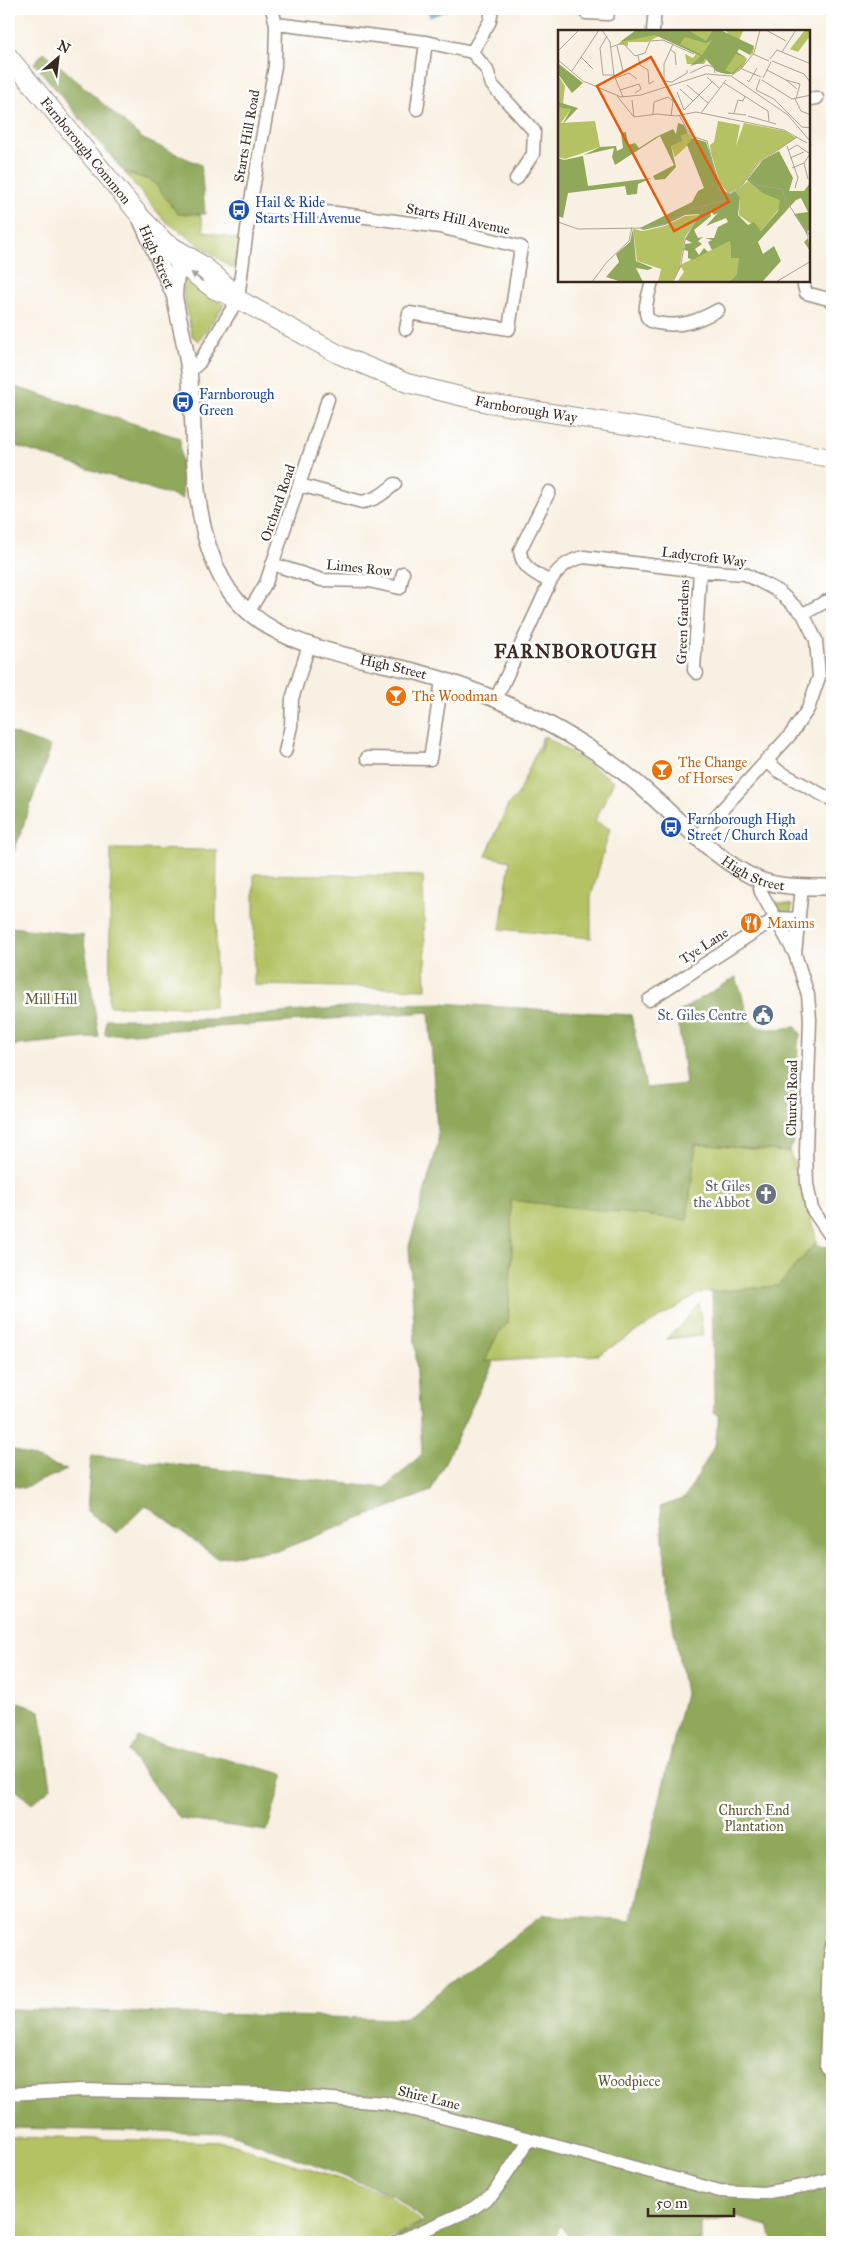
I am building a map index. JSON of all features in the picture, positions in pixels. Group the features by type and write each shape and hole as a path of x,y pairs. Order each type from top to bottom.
{"highway":[{"name":"Farnborough Common","path":"9,57 140,216 174,252 215,290 238,299"},
{"name":"Farnborough Way","path":"238,299 358,363 426,388 488,403 832,458"}],"main road":[{"name":"High Street","path":"140,216 175,297 189,372 201,520 222,579 233,597 248,613 262,623 309,645 442,680 496,699 539,719 636,782 697,837 758,879 777,884 832,888"},
{"name":"High Street","path":"174,252 176,273 175,297"}],"street":[{"name":"Starts Hill Road","path":"238,299 250,206 275,66 276,24 272,9"},
{"path":"472,52 490,21 492,9"},
{"path":"654,30 655,9"},
{"path":"586,16 608,14"},
{"path":"276,24 426,42 472,52 487,70 492,85 534,131 534,154 516,179"},
{"path":"417,109 426,42"},
{"name":"Starts Hill Avenue","path":"250,206 336,213 440,227 522,247 509,329 409,313 406,329"},
{"path":"652,282 646,311 650,320 672,325 693,322 718,310"},
{"path":"803,282 806,293 832,300"},
{"path":"189,372 199,363 238,299"},
{"name":"Orchard Road","path":"248,613 263,590 328,399"},
{"path":"300,484 362,502 380,497 394,484"},
{"path":"549,492 520,550 524,565 535,574 550,582"},
{"name":"Ladycroft Way","path":"496,699 550,582 556,571 563,565 584,557 700,571 745,574 778,591 803,614 816,640 819,677 808,709 791,734 697,837"},
{"name":"Limes Row","path":"272,564 322,580 369,581 400,588 403,572"},
{"name":"Green Gardens","path":"698,673 694,670 700,571"},
{"path":"803,614 824,602 832,600"},
{"path":"285,752 291,726 292,700 309,645"},
{"path":"367,758 430,758 442,680"},
{"path":"766,760 778,771 832,800"},
{"name":"Church Road","path":"758,879 761,892 795,954 808,995 810,1019 806,1152 807,1184 812,1209 832,1238"},
{"name":"Church Road","path":"795,954 802,887"},
{"path":"776,918 799,919"},
{"name":"Tye Lane","path":"649,1000 776,918"},
{"path":"832,1945 826,2066 832,2074"},
{"name":"Shire Lane","path":"9,2094 82,2090 265,2094 385,2103 530,2139 720,2191 763,2193 809,2185 832,2178"},
{"path":"396,2242 472,2209 493,2194 530,2139"}],"green space":[{"path":"44,52 143,139 201,165 205,214 178,214 153,181 124,172 34,63"},
{"path":"124,172 153,181 178,213 200,214 204,231 240,240 233,269 164,220"},
{"path":"186,277 224,305 199,341 192,336 181,280"},
{"path":"9,385 180,438 183,499 9,444"},
{"path":"9,732 51,747 9,866"},
{"path":"543,736 540,754 545,736 614,781 595,821 610,829 591,897 591,938 500,929 510,861 486,856 508,805 517,796"},
{"path":"111,849 217,850 215,1007 109,1006"},
{"path":"254,874 423,876 426,989 254,985"},
{"path":"773,902 792,905 791,913 780,912"},
{"name":"Mill Hill","path":"9,927 83,935 99,1037 9,1046"},
{"path":"736,977 751,1022 767,1029 796,1027 801,1034 798,1048 797,1113 795,1133 790,1152 696,1144 687,1220 511,1200 512,1250 508,1323 497,1336 492,1346 485,1362 494,1361 431,1491 280,1550 217,1558 146,1505 117,1533 87,1511 91,1455 385,1488 422,1454 409,1246 438,1144 429,1012 105,1035 106,1019 212,1019 381,1004 440,1003 631,1015 646,1088 686,1084 677,1013"},
{"path":"696,1144 790,1152 817,1241 778,1286 700,1293 598,1355 484,1362 499,1331 508,1322 512,1250 511,1200 687,1220"},
{"name":"Woodpiece","path":"817,1241 818,1246 832,1247 832,2242 774,2242 768,2226 735,2217 701,2223 701,2242 572,2242 560,2225 554,2242 387,2242 424,2221 393,2195 229,2133 9,2128 9,2009 403,2019 543,1915 631,1921 685,1693 669,1603 660,1507 685,1498 715,1445 719,1415 714,1412 712,1292 778,1286"},
{"path":"699,1304 703,1335 666,1339 679,1327"},
{"path":"9,1448 67,1470 23,1488 9,1485"},
{"path":"20,1702 40,1711 51,1788 32,1804 11,1786 9,1721"},
{"path":"138,1737 284,1774 267,1831 180,1819 128,1752"},
{"path":"9,2137 225,2142 389,2195 421,2222 380,2242 9,2242"}],"water":[{"path":"428,9 450,9 430,17"}],"place":[{"name":"Hail & Ride Starts Hill Avenue","path":"239,210"},
{"name":"Farnborough Green","path":"183,402"},
{"name":"The Woodman","path":"396,696"},
{"name":"The Change of Horses","path":"662,770"},
{"name":"Farnborough High Street / Church Road","path":"671,827"},
{"name":"Maxims","path":"751,923"},
{"name":"St. Giles Centre","path":"763,1015"},
{"name":"St Giles the Abbot","path":"766,1194"}],"district":[{"name":"FARNBOROUGH","path":"576,651"}],"park label":[{"name":"Church End Plantation","path":"754,1818"}]}
